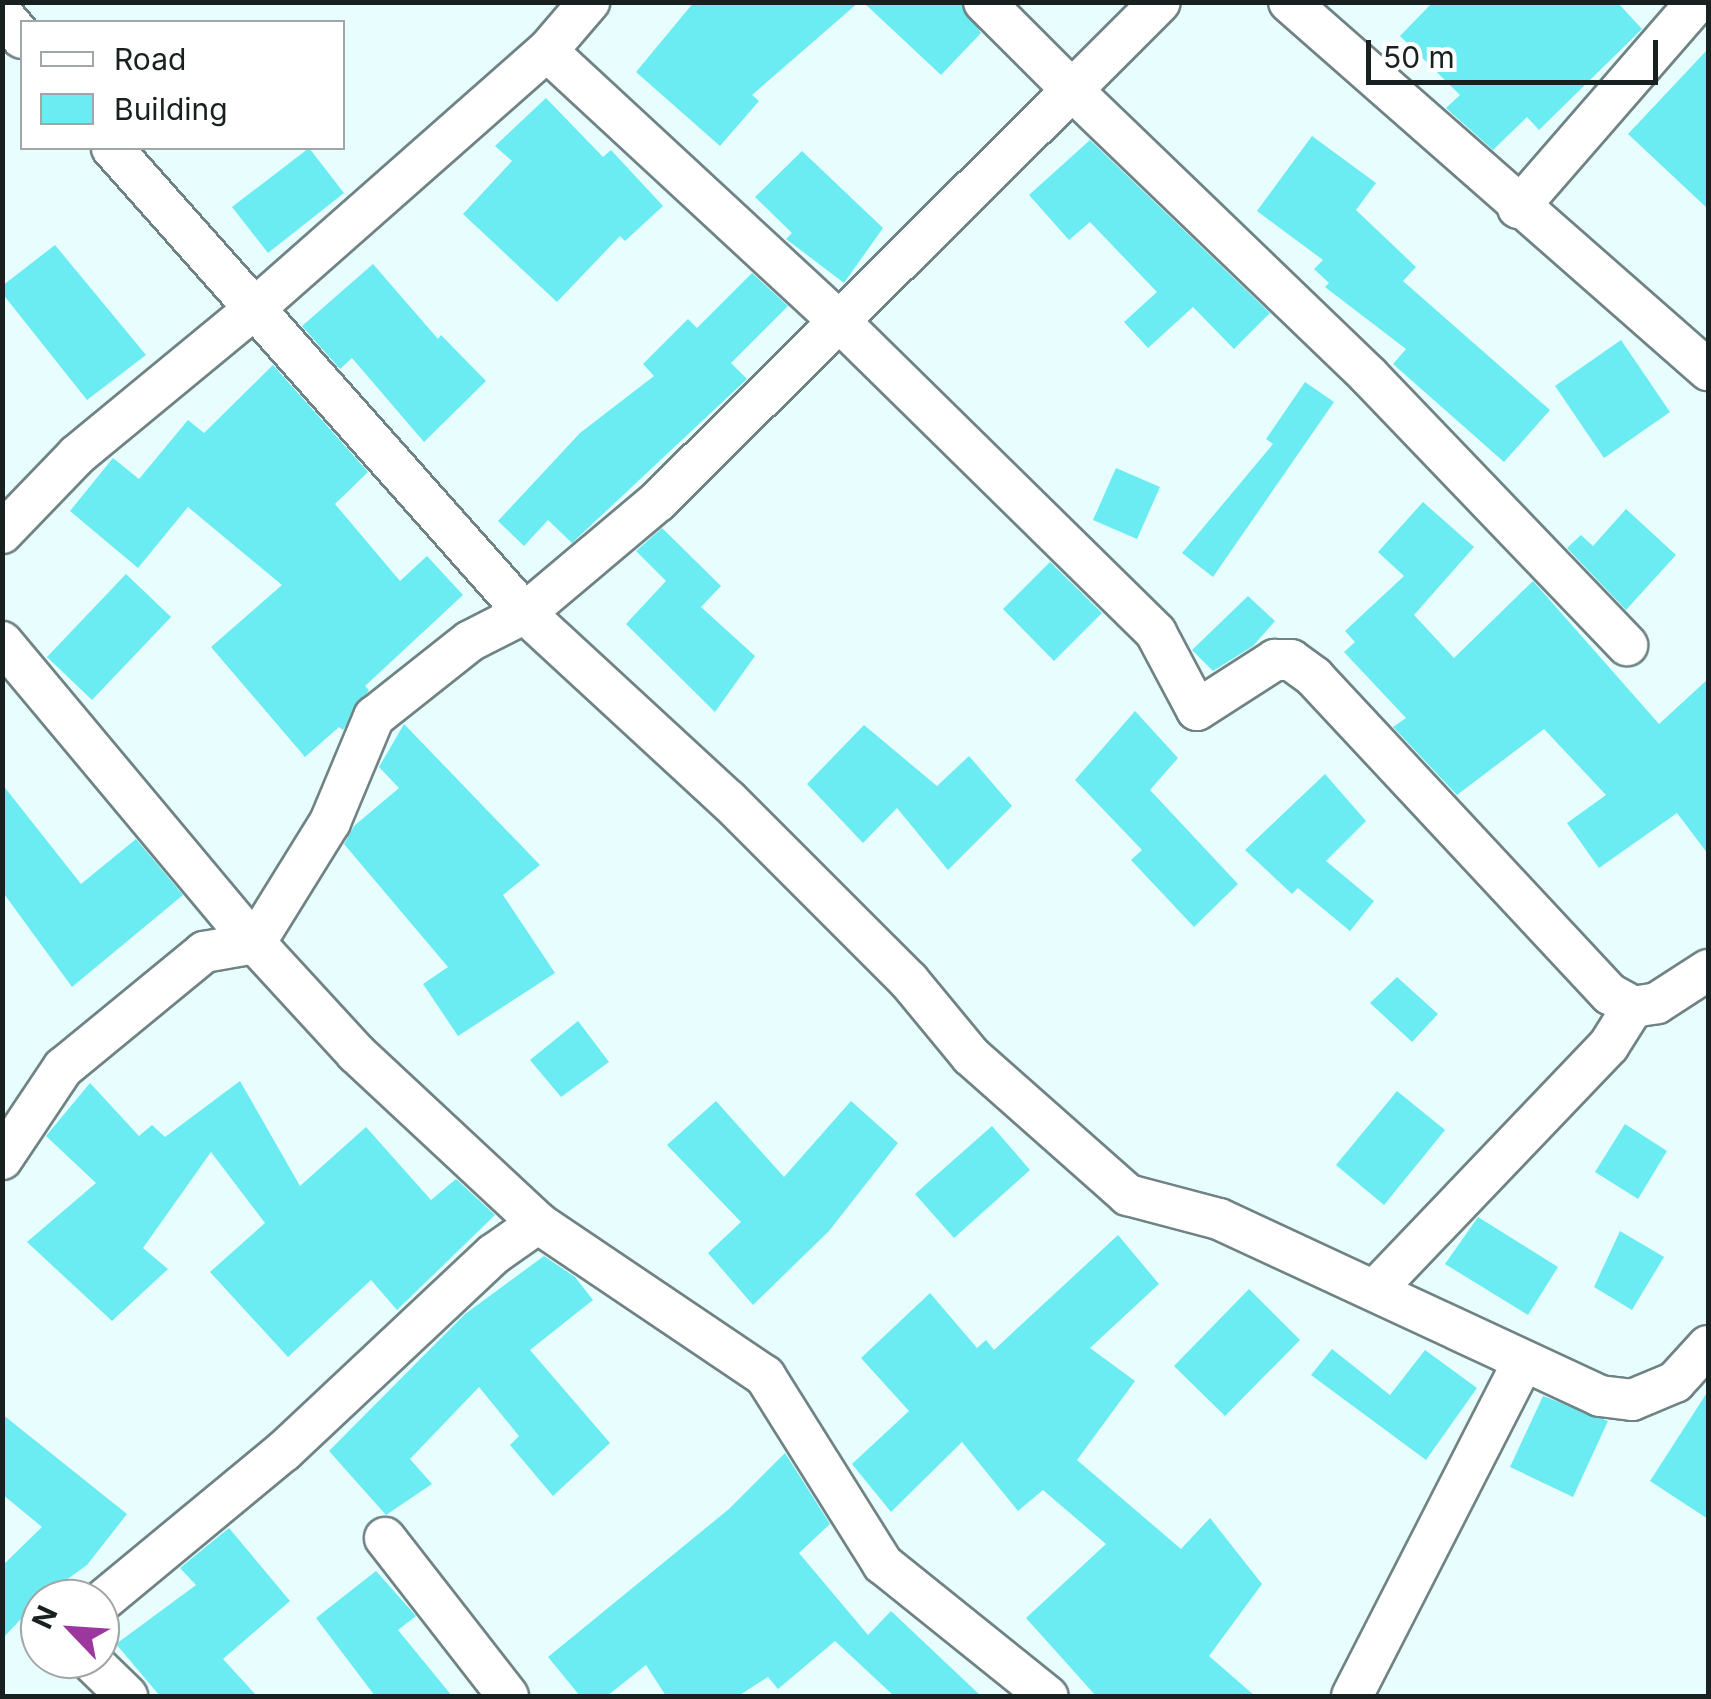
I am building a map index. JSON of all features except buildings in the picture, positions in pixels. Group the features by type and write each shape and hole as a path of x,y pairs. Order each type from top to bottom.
{"street":[{"path":"2,533 77,455 254,310 546,51 588,2"},
{"path":"984,2 1368,376 1627,645"},
{"path":"2,1159 63,1068 204,952 255,943 330,822 374,717 470,641 525,613 658,501 1160,2"},
{"path":"1290,2 1518,208 1708,370"},
{"path":"1518,208 1697,2"},
{"path":"546,51 840,322 1156,634 1197,710 1275,660 1290,660 1367,733 1582,967 1633,1007"},
{"path":"114,150 525,613 756,828 909,981 971,1056 1128,1195 1219,1219 1600,1396 1632,1400 1675,1382 1708,1346"},
{"path":"2,642 255,943 356,1053 538,1223 765,1376 883,1564 1047,1696"},
{"path":"1376,1289 1609,1045 1633,1007 1688,988 1708,970"},
{"path":"120,1586 284,1452 494,1254 538,1223"},
{"path":"1352,1696 1523,1362"},
{"path":"385,1538 508,1696"}]}
